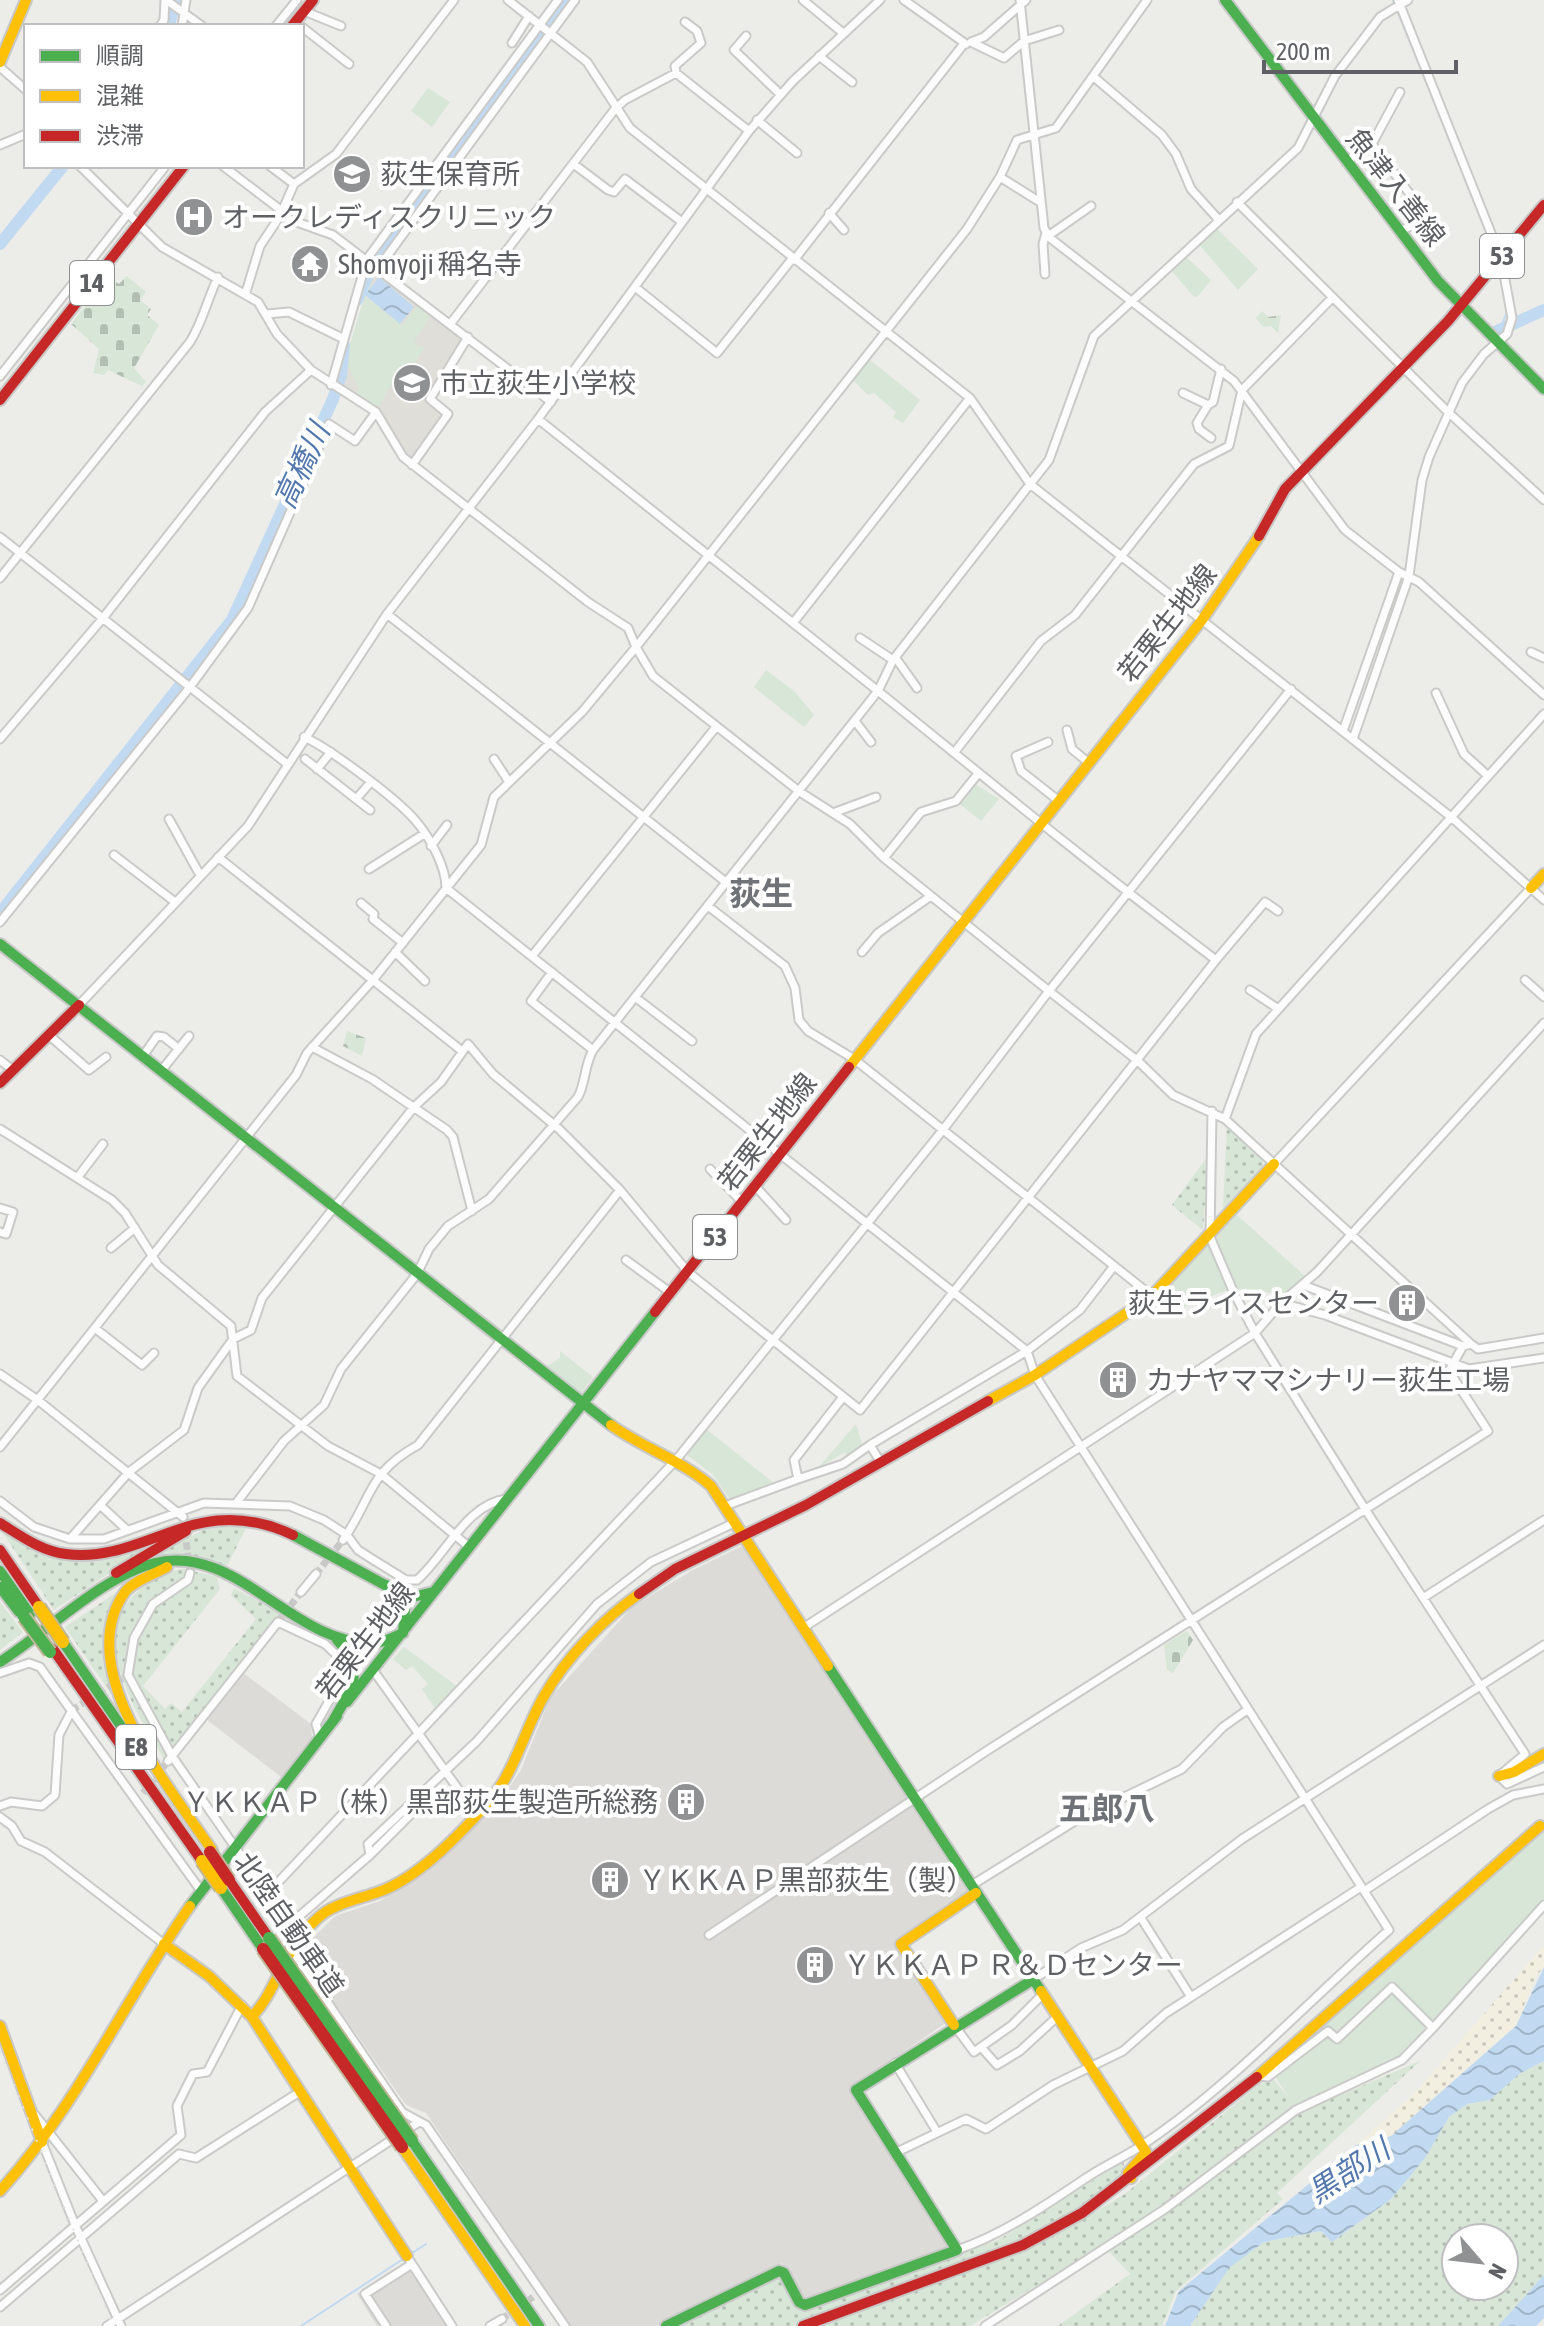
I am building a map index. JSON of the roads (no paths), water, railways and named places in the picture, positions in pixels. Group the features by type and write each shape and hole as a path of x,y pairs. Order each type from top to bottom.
{"main road":[{"path":"0,64 26,0"},
{"name":"魚津入善線","path":"1225,0 1312,118 1461,307 1544,389"},
{"path":"298,24 305,4"},
{"name":"14","path":"0,400 182,168"},
{"name":"若栗生地線","path":"0,2191 46,2137 164,1944 201,1891 468,1546 583,1405 1202,620 1239,569 1277,502 1301,471 1461,307 1544,205"},
{"path":"1531,888 1544,874"},
{"path":"0,944 583,1405 631,1439 676,1460 711,1486 1146,2152 1131,2166 1128,2173 1131,2178"},
{"path":"0,1083 79,1005"},
{"path":"252,2017 262,2006 290,1947 321,1914 389,1888 422,1865 504,1783 544,1696 608,1619 675,1569 746,1537 1035,1375 1152,1296 1210,1237 1274,1164"},
{"path":"0,1523 33,1545 78,1555 113,1551 172,1528 223,1519 244,1520 273,1528 409,1598 433,1592"},
{"path":"0,1654 150,1549 193,1528 223,1519"},
{"name":"北陸自動車道","path":"0,1550 31,1612"},
{"path":"0,1662 141,1567 179,1560 217,1571 329,1632 354,1644 369,1646 392,1640 403,1633 405,1609 386,1585"},
{"path":"208,1854 122,1707 110,1670 108,1639 119,1603 147,1575 183,1565 217,1571"},
{"name":"北陸自動車道","path":"0,1571 93,1705 208,1854"},
{"path":"0,1587 31,1612 55,1648"},
{"path":"329,1632 353,1656 356,1669 350,1691 333,1721"},
{"name":"北陸自動車道","path":"55,1648 208,1854 266,1943 539,2326"},
{"path":"1499,1776 1514,1772 1544,1754"},
{"path":"803,2326 1023,2245 1082,2213 1131,2178 1258,2076 1542,1824"},
{"name":"北陸自動車道","path":"227,1882 239,1894 266,1943"},
{"path":"954,2025 901,1944 974,1889"},
{"path":"164,1944 242,2005 252,2017 410,2260"},
{"path":"666,2326 779,2271 784,2273 799,2302 805,2305 957,2250 856,2090 954,2025 1034,1979"},
{"path":"1,2032 28,2106 46,2137"},
{"name":"北陸自動車道","path":"407,2144 525,2326"}],"street":[{"path":"182,24 186,0"},
{"path":"246,292 260,246 281,213 294,184 336,154 454,0"},
{"path":"508,0 594,71 615,109 630,128 705,191 970,398 1030,484 1451,817 1544,900"},
{"path":"331,385 367,259 558,0"},
{"path":"379,267 575,0"},
{"path":"803,0 843,33"},
{"path":"79,1005 248,826 286,763 387,614 551,402 757,120 780,94 880,0"},
{"path":"904,0 967,44 1004,58 1024,41 1059,30"},
{"path":"0,1447 296,1075 312,1047 373,980 481,845 486,835 488,806 582,712 636,647 967,229 1000,177 1017,140 1056,128 1147,0"},
{"path":"161,24 167,1 199,24"},
{"path":"635,287 717,353 967,44 984,37 1022,1"},
{"path":"1022,1 1033,137 1047,235 1221,369 1242,390 1345,530 1399,572 1409,576 1544,695"},
{"path":"237,1502 284,1441 324,1405 341,1369 417,1274 429,1249 448,1226 489,1199 583,1088 584,1066 593,1050 878,691 894,658 1030,484 1057,444 1094,336 1298,148 1312,118 1353,52 1380,17 1402,1 1501,258 1512,318 1510,329 1471,369 1448,412 1422,480 1409,576 1353,739"},
{"path":"279,24 305,4 341,26"},
{"path":"512,43 529,16"},
{"path":"685,22 697,31 701,43 675,66 676,73 749,131"},
{"path":"304,30 349,64"},
{"path":"746,36 734,50 780,94"},
{"path":"819,56 852,82"},
{"path":"0,64 24,88"},
{"path":"451,323 615,109 625,100 676,73"},
{"path":"1094,77 1162,135 1176,154 1191,189 1218,219"},
{"path":"1346,162 1372,144 1400,92"},
{"path":"757,120 797,153"},
{"path":"0,145 24,135"},
{"path":"1372,144 1428,218 1400,231"},
{"path":"575,165 614,192 625,179 682,222"},
{"path":"82,168 162,247 246,292 267,314 287,346 311,370 376,412 395,447 412,465 588,602 628,628 653,676 800,792 833,813 884,858 1138,1061 1173,1095 1225,1119 1467,1345"},
{"path":"0,376 163,168"},
{"path":"225,168 281,213 333,235 379,267 551,402"},
{"path":"273,168 294,184"},
{"path":"1000,177 1040,202"},
{"path":"1237,202 1448,412 1544,500"},
{"path":"1045,274 1043,244 1047,235 1091,206"},
{"path":"829,213 844,230"},
{"path":"0,578 190,342 204,320 204,305 218,277"},
{"path":"954,753 1041,641 1075,615 1194,464 1229,446 1242,390 1332,298"},
{"path":"267,314 289,312 342,338"},
{"path":"412,465 448,414 430,399 468,337"},
{"path":"1211,438 1199,429 1197,423 1213,402 1221,369"},
{"path":"1,735 27,710 103,618 265,412 311,370"},
{"path":"1183,393 1208,405"},
{"path":"793,623 970,398"},
{"path":"0,922 190,687 248,608 329,424 355,441 376,412"},
{"path":"538,419 878,691 977,775 1006,792 1127,893 1216,960"},
{"path":"0,537 286,763"},
{"path":"1343,731 1399,572"},
{"path":"387,614 727,883"},
{"path":"860,638 894,658 917,688"},
{"path":"1531,652 1544,658"},
{"path":"268,1893 676,1460 942,1131 1049,991 1291,689"},
{"path":"1436,693 1464,754 1488,776"},
{"path":"1225,1119 1256,1034 1544,714"},
{"path":"855,721 871,742"},
{"path":"532,956 716,727"},
{"path":"1067,730 1072,749 1089,763"},
{"path":"304,737 331,752 414,819 446,876 446,888"},
{"path":"1048,742 1016,756 1021,771 1059,801"},
{"path":"317,769 331,752"},
{"path":"305,759 370,810"},
{"path":"494,759 509,782"},
{"path":"884,858 921,812 956,801 977,775"},
{"path":"356,799 370,783"},
{"path":"833,813 876,797"},
{"path":"169,819 200,875"},
{"path":"431,846 447,825"},
{"path":"369,869 424,834"},
{"path":"114,855 175,902"},
{"path":"218,857 462,1051"},
{"path":"446,888 1027,1351 1035,1375 1389,1930 1227,2078 1141,2146 1031,2213 993,2232 987,2240 957,2250"},
{"path":"1274,1164 1531,888"},
{"path":"862,952 878,933 931,896"},
{"path":"70,1539 129,1472 184,1430 198,1388 233,1339 251,1330 262,1298 414,1107 441,1082 468,1044 493,1074 554,1124 620,1190 688,1272 860,1410 1216,960 1265,902 1278,911"},
{"path":"361,903 374,914 373,919 403,943"},
{"path":"708,906 785,966 795,988 799,1020 808,1031 854,1059 1152,1296"},
{"path":"395,952 425,981"},
{"path":"552,972 531,1001 593,1050"},
{"path":"1525,980 1544,997"},
{"path":"1250,990 1277,1008"},
{"path":"635,997 692,1041"},
{"path":"803,1628 1255,1333 1281,1303 1303,1285 1351,1235 1544,1023"},
{"path":"50,1036 89,1070 106,1057"},
{"path":"143,1056 157,1036 164,1037 179,1049"},
{"path":"161,1071 189,1036"},
{"path":"312,1047 414,1107 453,1137 472,1211"},
{"path":"0,1060 14,1071"},
{"path":"1212,1111 1210,1237 1255,1333 1365,1509 1525,1754 1499,1776 1507,1784 1544,1767"},
{"path":"0,1129 112,1200 153,1257 231,1326 237,1376 328,1446 381,1474 468,1546"},
{"path":"77,1178 103,1144"},
{"path":"710,1169 742,1202"},
{"path":"755,1186 786,1220"},
{"path":"345,1538 364,1497 381,1474 394,1458 418,1445 620,1190"},
{"path":"0,1208 13,1212 6,1234 0,1232"},
{"path":"111,1248 135,1228"},
{"path":"626,1260 671,1293"},
{"path":"725,1506 843,1464 1027,1351 1080,1310 1114,1266"},
{"path":"1303,1285 1478,1349 1543,1337"},
{"path":"1281,1303 1325,1315 1451,1364 1479,1370 1544,1358"},
{"path":"96,1329 142,1365 154,1353"},
{"path":"709,1935 1001,1742 1488,1431 1449,1371 1467,1345"},
{"path":"0,1374 39,1401 181,1514"},
{"path":"798,1479 794,1460 843,1397"},
{"path":"870,1445 881,1463"},
{"path":"0,1501 34,1527 89,1542 181,1514 204,1503 290,1506 324,1520 358,1550 406,1580 417,1580 485,1509 496,1500 507,1499"},
{"path":"100,1505 127,1530"},
{"path":"1423,1598 1544,1520"},
{"path":"370,1855 368,1844 506,1709 597,1604 651,1562 736,1522"},
{"path":"190,1573 188,1580 153,1604 134,1638 128,1675 170,1759 236,1846 289,1925 302,1935"},
{"path":"301,1592 316,1574"},
{"path":"170,1759 278,1622 325,1644 345,1663 344,1675 316,1724 320,1738"},
{"path":"1034,1979 1068,1955 1123,1930 1242,1839 1544,1645"},
{"path":"0,1673 29,1663 40,1667 141,1796 201,1891"},
{"path":"373,1670 476,1814"},
{"path":"0,1806 11,1802 42,1806 55,1795 59,1735 72,1710"},
{"path":"974,1889 1075,1821 1182,1769 1223,1727 1247,1710"},
{"path":"895,2153 966,2119 986,2129 1053,2085 1123,2051 1166,2013 1488,1809 1513,1795 1544,1789"},
{"path":"289,1925 370,1855 424,1801"},
{"path":"0,1817 12,1826 21,1841 45,1852 164,1944"},
{"path":"985,2326 1165,2209 1296,2110 1402,2060 1544,1905"},
{"path":"1141,1918 1191,1997"},
{"path":"290,1947 402,2112 426,2125 537,2295 565,2326"},
{"path":"1258,2076 1268,2077 1328,2031 1337,2039 1392,1987 1433,2028"},
{"path":"954,2025 974,2052 1012,2025 1044,1993"},
{"path":"0,2290 181,2135 177,2106 193,2074 207,2072 242,2005"},
{"path":"981,2047 997,2065 1020,2051 1058,2016"},
{"path":"895,2063 937,2132"},
{"path":"0,2307 179,2154 196,2158 301,2091"},
{"path":"107,2326 120,2322 419,2122"},
{"path":"46,2137 103,2201"},
{"path":"46,2137 75,2225 120,2322"},
{"path":"386,2326 365,2294 410,2260 452,2326"},
{"path":"490,2326 502,2319"}],"water":[{"path":"379,277 414,307 400,324 365,295"},
{"name":"黒部川","path":"1544,1967 1544,2061 1519,2074 1490,2100 1467,2104 1449,2117 1425,2158 1391,2199 1332,2242 1321,2231 1264,2242 1229,2268 1190,2326 1165,2326 1179,2291 1356,2145 1391,2136 1516,2026"},
{"path":"1544,2275 1544,2318 1536,2326 1498,2326"}],"waterway":[{"path":"169,24 175,0"},
{"name":"高橋川","path":"357,300 377,255 566,0"},
{"path":"1393,0 1471,192"},
{"path":"0,244 61,168"},
{"path":"1495,332 1544,310"},
{"path":"1500,329 1507,312"},
{"name":"高橋川","path":"0,913 232,620 333,399 341,375 344,345"},
{"path":"412,2253 426,2244"},
{"path":"301,2326 403,2259"}],"tunnel":[{"path":"185,1532 190,1573"},
{"path":"316,1574 343,1540"},
{"path":"278,1622 301,1592"},
{"path":"72,1710 128,1675"},
{"path":"143,1793 168,1761"},
{"path":"502,2319 533,2297"}],"railway":[{"path":"0,2051 113,2326"}],"place":[{"name":"荻生保育所","path":"352,174"},
{"name":"オークレディスクリニック","path":"194,217"},
{"name":"Shomyoji 稱名寺","path":"310,264"},
{"name":"市立荻生小学校","path":"412,383"},
{"name":"荻生ライスセンター","path":"1407,1303"},
{"name":"カナヤママシナリー荻生工場","path":"1118,1380"},
{"name":"ＹＫＫＡＰ（株）黒部荻生製造所総務","path":"686,1802"},
{"name":"ＹＫＫＡＰ黒部荻生（製）","path":"610,1880"},
{"name":"ＹＫＫＡＰ Ｒ＆Ｄセンター","path":"815,1965"}],"district":[{"name":"荻生","path":"761,894"},
{"name":"五郎八","path":"1107,1809"}]}
